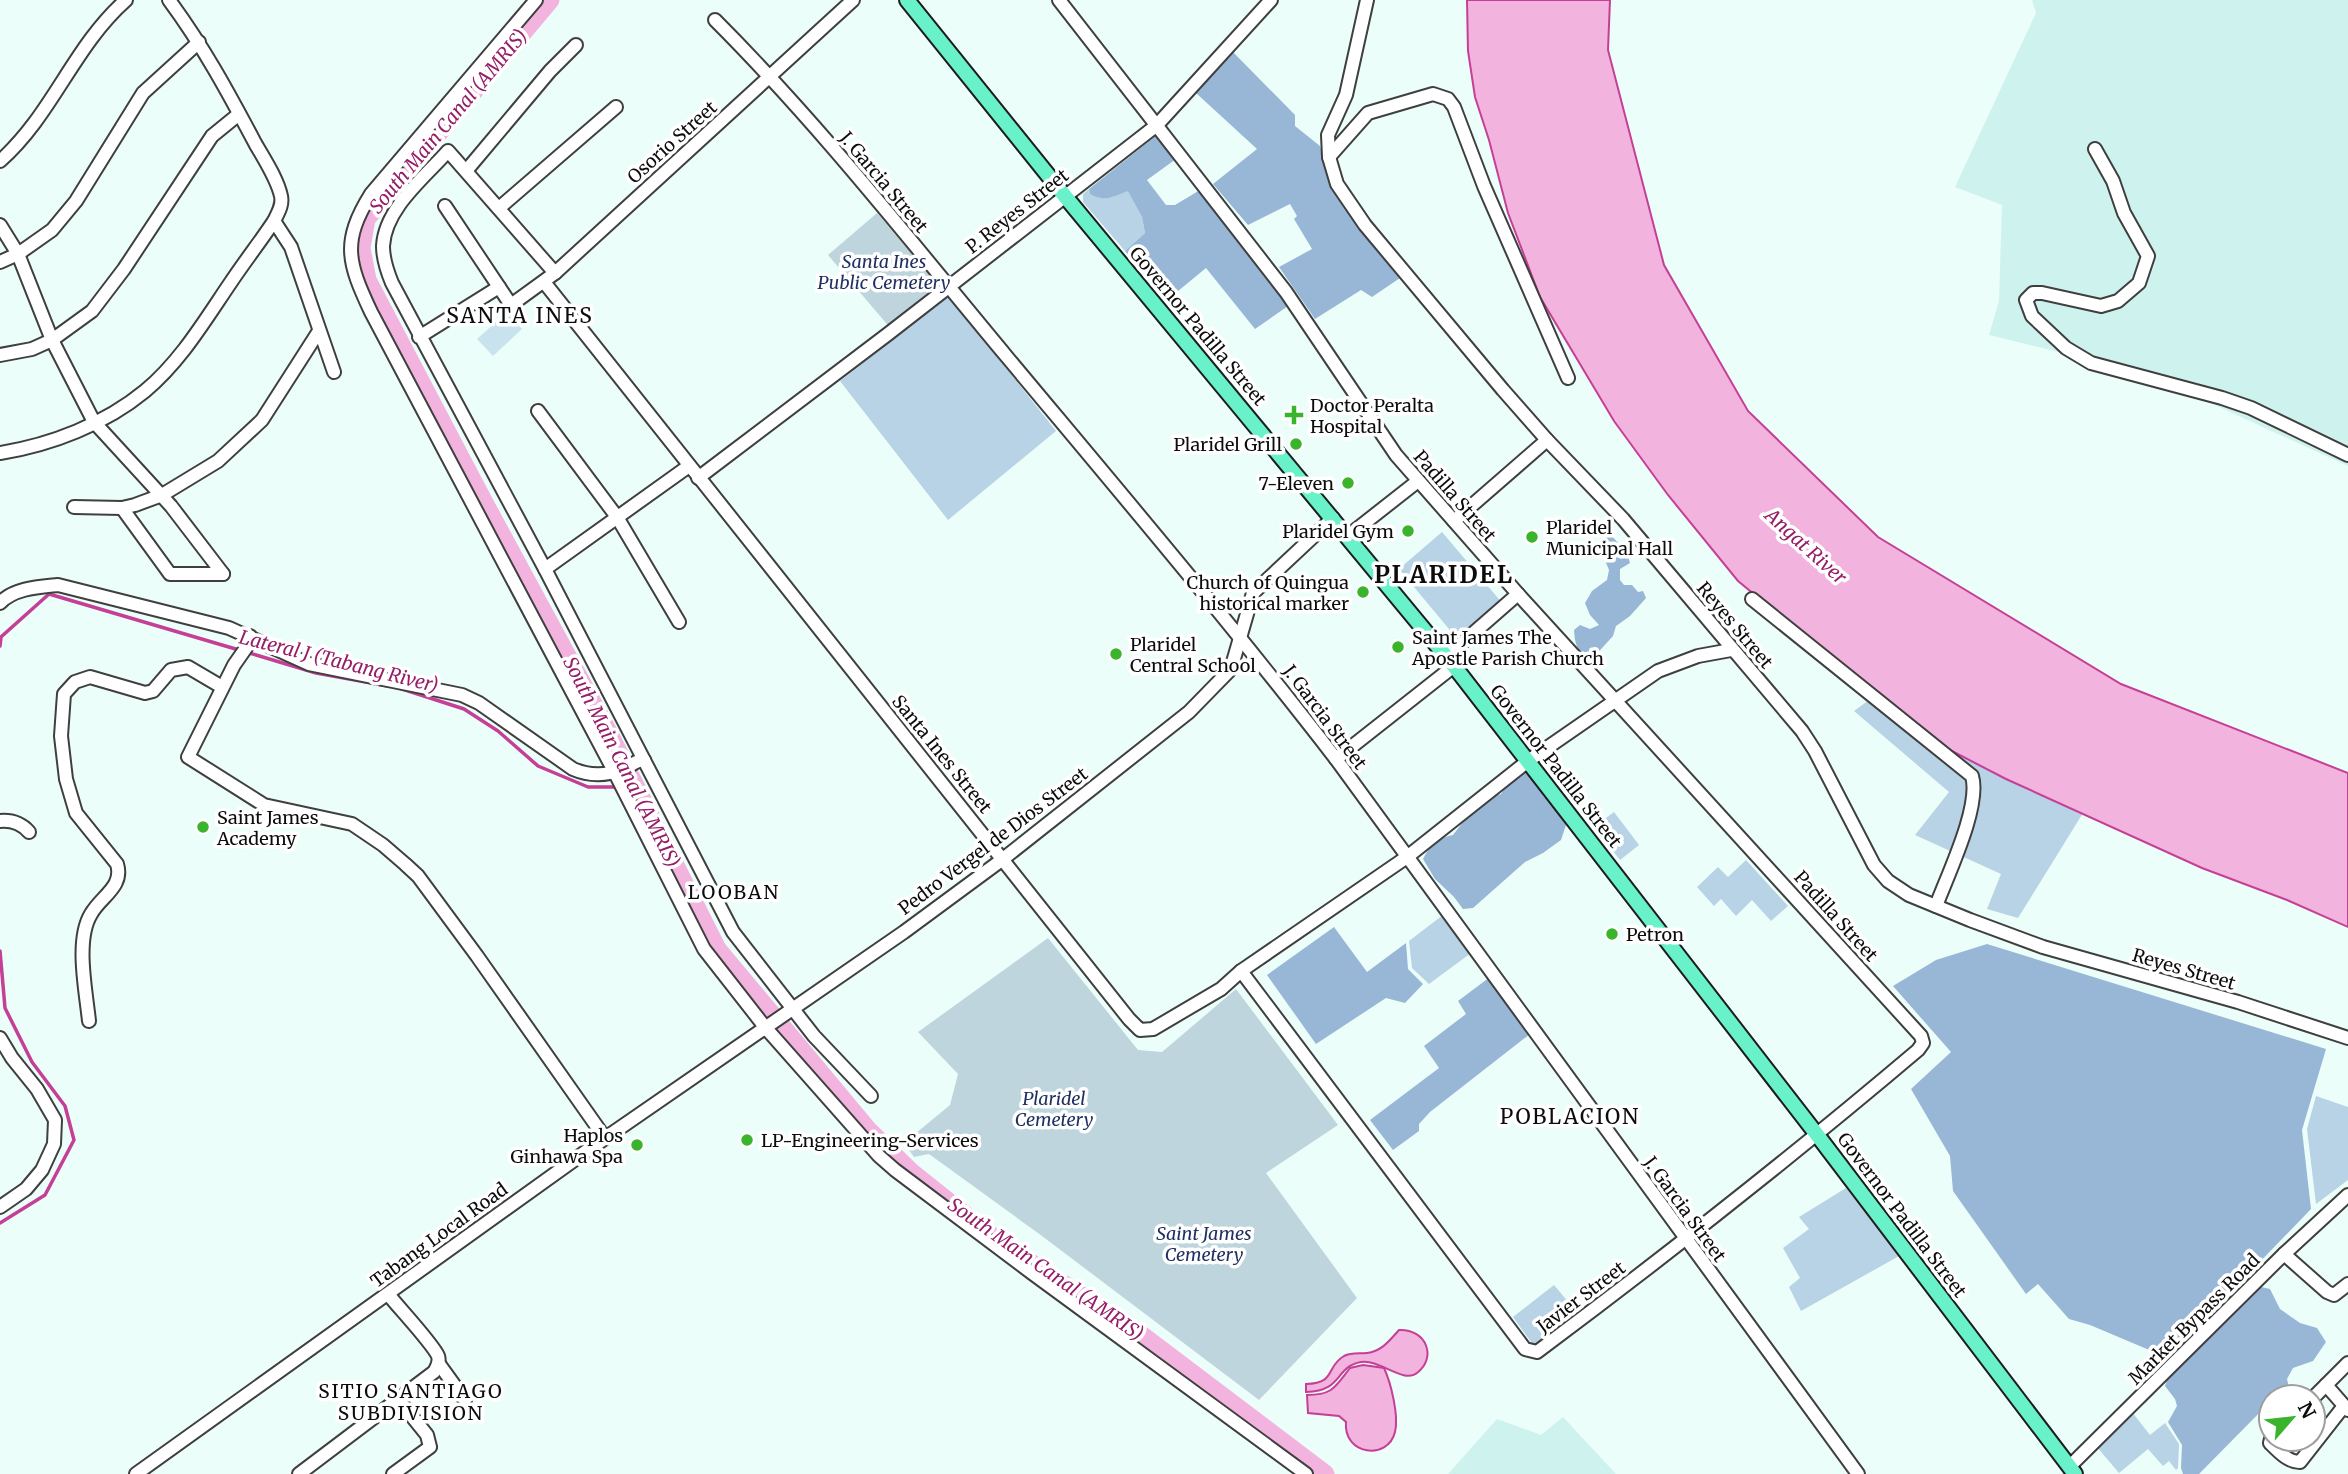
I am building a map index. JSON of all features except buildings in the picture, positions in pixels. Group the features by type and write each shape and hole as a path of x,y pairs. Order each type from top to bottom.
{"main road":[{"name":"Governor Padilla Street","path":"907,0 1064,195 1333,517 1450,662 2073,1470"}],"street":[{"path":"0,161 22,141 88,41 125,0"},
{"path":"0,453 56,441 145,391 199,332 281,207 281,196 200,41 169,0"},
{"path":"536,0 371,194 359,213 351,233 351,260 357,282 371,312 620,778 704,949 766,1026 879,1156 895,1170 1306,1474"},
{"name":"Osorio Street","path":"499,287 511,305 544,282 853,0"},
{"name":"Padilla Street","path":"1059,0 1286,292 1396,455 1518,594 1921,1036 1923,1043"},
{"name":"P. Reyes Street","path":"698,478 1157,125 1270,0"},
{"name":"Reyes Street","path":"1367,0 1346,95 1328,135 1329,158 1337,184 1365,225 1547,440 1623,519 1802,731 1874,864 1888,881 1909,895 2043,947 2238,1002 2348,1038"},
{"name":"J. Garcia Street","path":"715,20 771,76 1256,656 1335,759 1858,1474"},
{"path":"0,262 18,254 52,230 76,201 143,93 200,41"},
{"path":"466,171 550,71 576,45"},
{"path":"1329,158 1368,113 1433,94 1448,99 1454,107 1484,186 1569,379"},
{"path":"499,208 616,107"},
{"path":"0,355 32,349 52,340 92,311 124,269 212,135 239,114"},
{"path":"2095,149 2113,181 2123,213 2148,256 2139,283 2118,301 2101,306 2033,293 2026,300 2032,316 2066,348 2091,363 2251,408 2348,455"},
{"path":"555,273 449,151 403,201 388,222 383,244 384,262 392,284 545,569 733,932 787,1010 871,1096"},
{"path":"419,337 499,287 445,206"},
{"path":"274,221 291,247 334,372"},
{"path":"0,225 18,254 52,340 94,422 111,444 162,495 223,575 167,578 122,508"},
{"name":"Santa Ines Street","path":"544,282 1140,1030 1153,1029 1221,989 1241,971 1407,857 1528,761 1658,671 1698,656 1731,650"},
{"path":"74,507 122,508 162,495 218,461 262,420 319,331"},
{"path":"538,411 617,517 679,622"},
{"path":"1454,521 1547,440"},
{"path":"545,569 689,466"},
{"path":"1348,536 1418,481"},
{"name":"Pedro Vergel de Dios Street","path":"1231,669 1253,593 1333,517"},
{"path":"0,603 5,598 30,588 58,585 190,617 309,664 463,695 586,775 620,778 642,760"},
{"path":"1335,759 1450,662 1518,594"},
{"path":"1752,599 1972,776 1975,786 1973,804 1936,906"},
{"path":"249,640 222,687 188,757 264,805 352,824 405,864 418,876 477,956 605,1138"},
{"name":"Pedro Vergel de Dios Street","path":"766,1026 904,932 1003,859 1189,712 1231,669 1256,656"},
{"path":"89,1021 83,942 90,915 117,883 120,874 117,864 76,813 66,779 61,736 64,694 75,682 90,677 145,693 153,691 171,670 188,667 222,687"},
{"path":"2,821 24,825 29,832"},
{"name":"Javier Street","path":"1241,971 1525,1349 1537,1352 1818,1136 1918,1051 1923,1043"},
{"name":"Tabang Local Road","path":"136,1474 766,1026"},
{"path":"0,1038 37,1089 55,1120 54,1144 42,1170 26,1189 0,1207"},
{"path":"2284,1254 2348,1195"},
{"name":"Market Bypass Road","path":"2073,1470 2284,1254 2327,1292 2334,1295 2348,1284"},
{"path":"388,1294 438,1356 439,1364 465,1400"},
{"path":"2327,1384 2348,1363"},
{"path":"299,1474 434,1372 439,1364"},
{"path":"2327,1386 2346,1408 2327,1430"},
{"path":"393,1474 430,1447 426,1435 398,1399"},
{"path":"2282,1453 2290,1460 2300,1462 2308,1453"}],"shaded area":[{"path":"2032,0 2348,0 2348,466 2145,373 1989,335 1999,301 2002,205 1955,187 2036,13"},
{"path":"1233,52 1295,115 1295,126 1320,146 1331,186 1361,231 1400,278 1372,297 1361,290 1315,319 1279,267 1312,249 1294,219 1297,216 1290,204 1248,225 1213,184 1257,149 1196,93"},
{"path":"1157,135 1176,159 1147,180 1166,205 1175,205 1200,190 1288,306 1255,329 1206,268 1166,301 1125,251 1145,233 1142,217 1128,191 1105,198 1090,194 1089,189"},
{"path":"1089,189 1090,194 1105,198 1128,190 1142,217 1145,233 1125,251 1083,202 1083,194"},
{"path":"949,296 1056,431 948,520 840,381"},
{"path":"507,312 522,329 493,356 477,339"},
{"path":"1442,532 1503,604 1459,641 1399,569"},
{"path":"1611,535 1627,553 1630,563 1620,569 1620,580 1624,585 1632,585 1638,592 1643,591 1646,598 1630,616 1616,626 1613,636 1592,659 1578,648 1574,630 1580,625 1590,629 1599,625 1590,615 1585,603 1592,591 1607,580 1609,570 1598,543"},
{"path":"1876,695 1948,749 2006,779 2083,813 2018,918 1987,909 2001,874 1915,835 1949,792 1854,711"},
{"path":"1520,771 1536,781 1544,797 1550,800 1566,825 1561,840 1525,862 1473,908 1463,909 1435,879 1423,859 1432,846 1453,835 1480,805 1501,794 1509,780"},
{"path":"1614,812 1639,845 1620,860 1594,827"},
{"path":"1746,860 1788,906 1771,921 1752,900 1736,916 1721,899 1714,906 1697,887 1718,867 1728,877"},
{"path":"1443,915 1471,953 1429,984 1412,968 1409,941"},
{"path":"1334,927 1367,972 1406,943 1408,969 1423,984 1405,1003 1386,998 1316,1044 1267,975"},
{"path":"1987,944 2326,1049 2302,1130 2311,1209 2169,1356 2069,1319 2038,1284 2026,1294 1953,1191 1950,1156 1911,1089 1951,1052 1893,986 1936,960"},
{"path":"1490,977 1530,1034 1430,1112 1419,1124 1419,1131 1393,1150 1370,1120 1439,1068 1424,1046 1466,1014 1458,1001"},
{"path":"2316,1096 2348,1107 2348,1180 2316,1204 2307,1129"},
{"path":"1846,1188 1899,1256 1801,1311 1789,1287 1800,1278 1783,1248 1809,1229 1799,1217"},
{"path":"1554,1285 1580,1316 1534,1346 1513,1317"},
{"path":"2261,1287 2270,1289 2280,1309 2300,1323 2317,1328 2326,1342 2313,1361 2293,1368 2287,1379 2288,1383 2257,1383 2257,1415 2199,1474 2183,1474 2182,1445 2168,1422 2177,1406 2165,1386 2167,1380"},
{"path":"2132,1412 2150,1435 2165,1423 2179,1444 2176,1470 2169,1461 2163,1466 2148,1449 2119,1473 2097,1447"},
{"path":"1563,1417 1616,1474 1448,1474 1497,1419 1541,1435"}],"green space":[{"name":"Santa Ines Public Cemetery","path":"877,213 941,288 892,330 828,255"},
{"path":"1048,938 1138,1050 1162,1052 1236,989 1338,1125 1266,1173 1357,1298 1259,1400 929,1154 914,1157 904,1143 950,1105 958,1074 918,1032"}],"water":[{"name":"Angat River","path":"1467,0 1610,0 1608,50 1664,265 1748,411 1878,537 2121,684 2348,773 2348,927 2287,900 2202,868 2006,779 1948,749 1904,718 1738,581 1668,495 1614,421 1540,297 1508,213 1475,97 1468,51"},
{"path":"1399,1330 1416,1334 1426,1345 1427,1360 1417,1373 1405,1376 1376,1364 1361,1362 1346,1369 1327,1388 1306,1392 1306,1384 1327,1378 1334,1365 1344,1356 1377,1350"},
{"path":"1363,1365 1384,1368 1395,1409 1396,1425 1391,1441 1376,1450 1367,1450 1351,1442 1346,1422 1339,1416 1308,1413 1307,1395 1328,1391 1337,1385 1350,1368"}],"waterway":[{"name":"South Main Canal (AMRIS)","path":"550,0 366,219 361,248 367,280 607,730 717,949 868,1130 912,1173 1000,1243 1140,1334 1325,1474"},
{"name":"Lateral J (Tabang River)","path":"0,646 1,637 49,594 239,650"},
{"name":"Lateral J (Tabang River)","path":"246,652 316,673 388,686"},
{"name":"Lateral J (Tabang River)","path":"399,688 464,709 498,731 538,766 588,787 635,787"},
{"name":"Lateral J (Tabang River)","path":"0,951 5,1008 32,1062 65,1106 74,1140 45,1195 0,1223"}],"place":[{"name":"Doctor Peralta Hospital","path":"1294,415"},
{"name":"Plaridel Grill","path":"1296,444"},
{"name":"7-Eleven","path":"1348,483"},
{"name":"Plaridel Gym","path":"1408,531"},
{"name":"Plaridel Municipal Hall","path":"1532,537"},
{"name":"Church of Quingua historical marker","path":"1363,592"},
{"name":"Saint James The Apostle Parish Church","path":"1398,647"},
{"name":"Plaridel Central School","path":"1116,654"},
{"name":"Saint James Academy","path":"203,827"},
{"name":"Petron","path":"1612,934"},
{"name":"LP-Engineering-Services","path":"747,1140"},
{"name":"Haplos Ginhawa Spa","path":"637,1145"}],"district":[{"name":"SANTA INES","path":"520,315"},
{"name":"PLARIDEL","path":"1444,574"},
{"name":"LOOBAN","path":"734,892"},
{"name":"POBLACION","path":"1570,1116"},
{"name":"SITIO SANTIAGO SUBDIVISION","path":"411,1402"}],"park label":[{"name":"Plaridel Cemetery","path":"1054,1108"},
{"name":"Saint James Cemetery","path":"1204,1243"}]}
